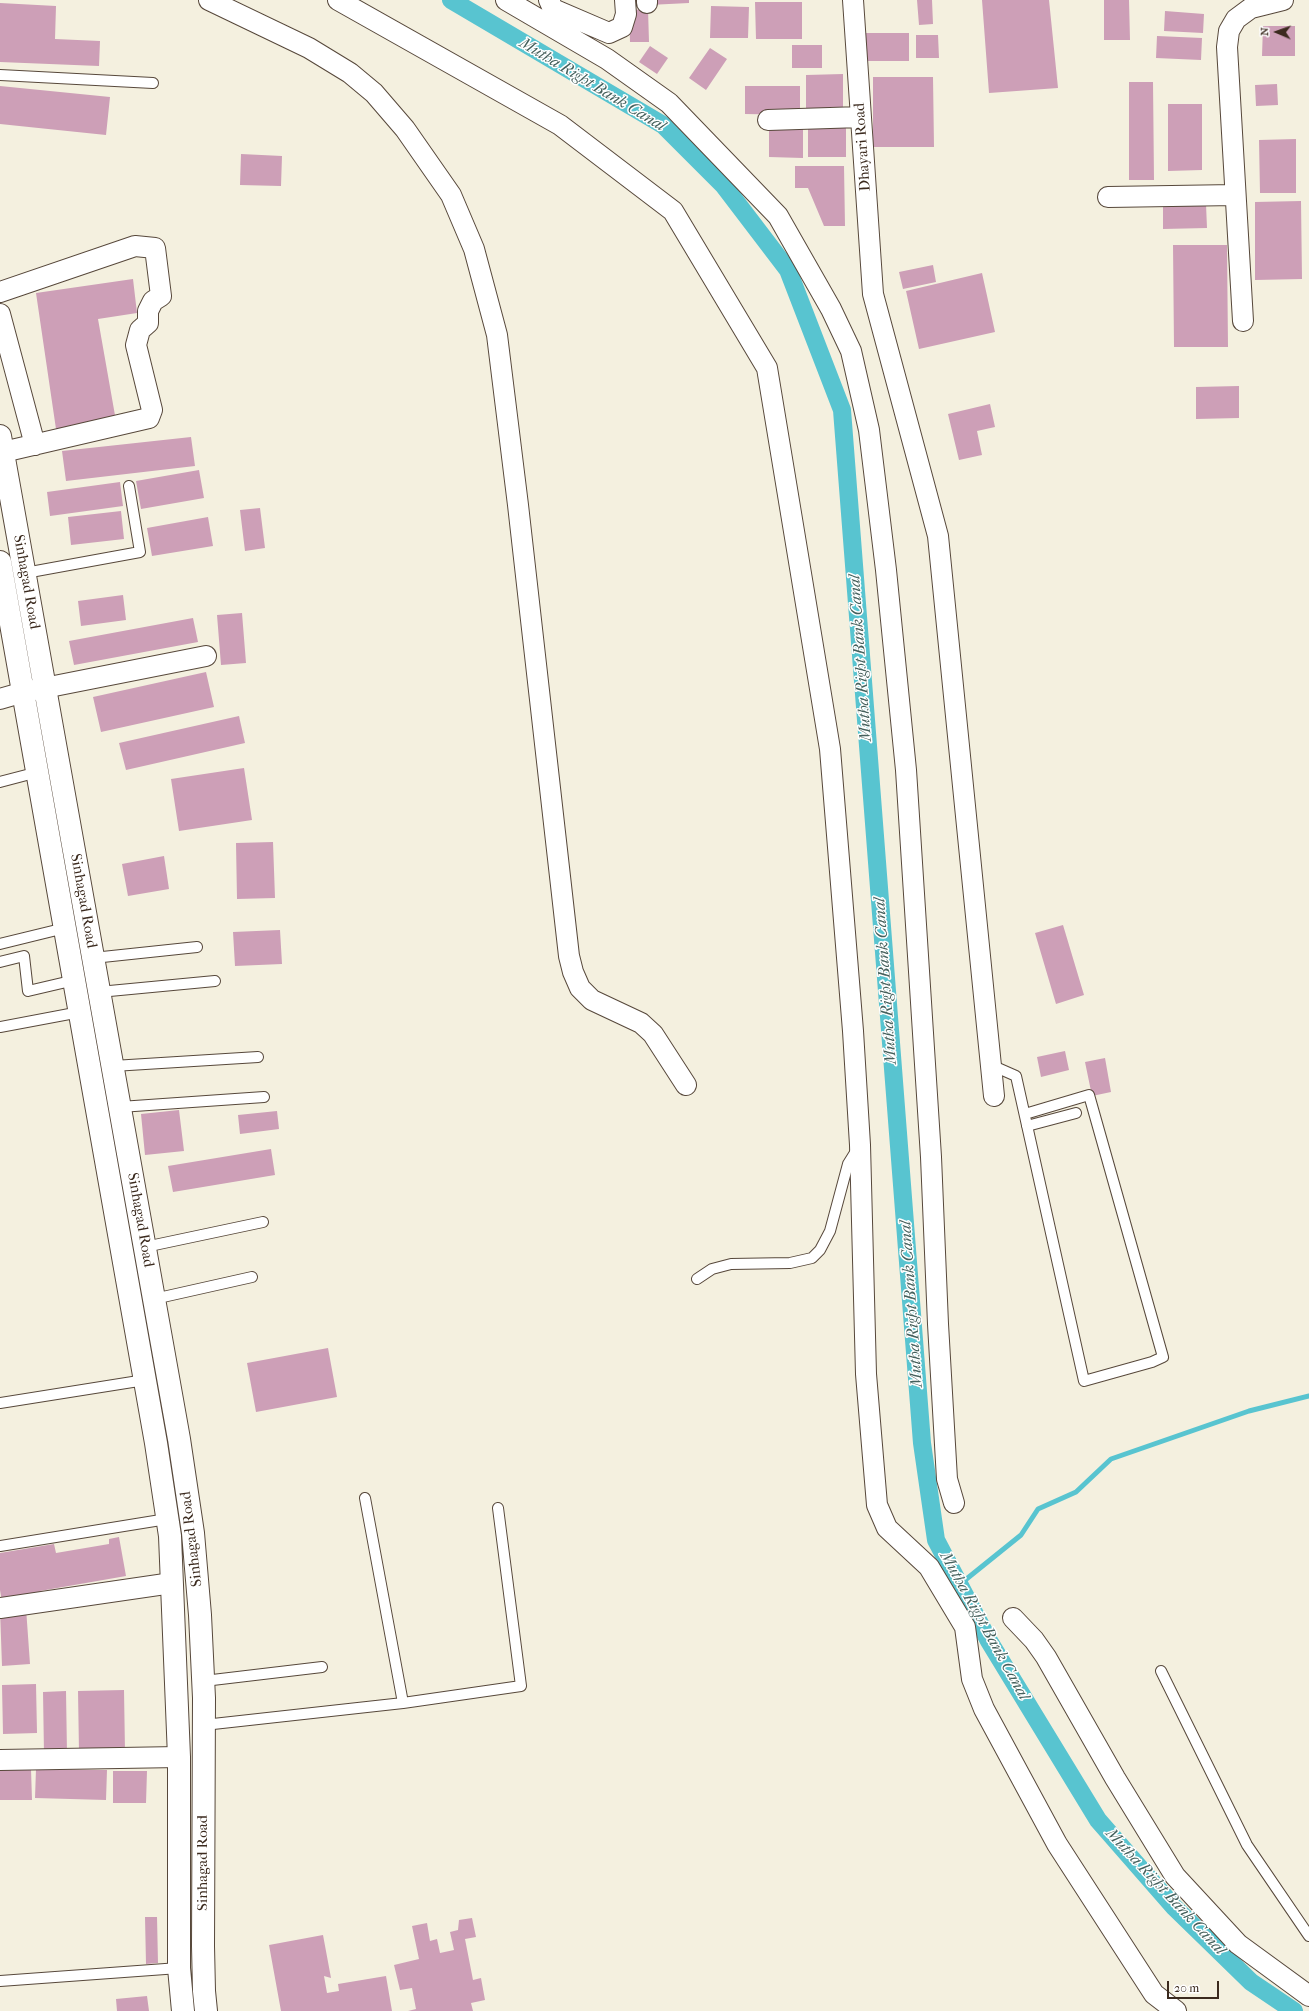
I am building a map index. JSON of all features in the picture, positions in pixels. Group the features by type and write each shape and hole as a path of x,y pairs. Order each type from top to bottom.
{"main road":[{"name":"Sinhagad Road","path":"1,444 145,1247 179,1440 193,1533 204,1681 203,1899 204,1991 206,2011"},
{"name":"Sinhagad Road","path":"0,562 2,584 24,692 156,1443 167,1519 172,1584 179,1757 179,1968 183,2011"},
{"path":"74,980 96,976"},
{"path":"156,1443 179,1440"},
{"path":"179,1898 203,1899"}],"street":[{"path":"209,0 309,48 350,73 374,93 405,129 451,195 474,249 497,335 518,504 569,956 573,972 580,988 592,1000 641,1024 653,1034 686,1085"},
{"path":"338,0 560,125 673,211 767,368 830,749 854,1031 860,1145 866,1374 877,1504 887,1528 929,1567 965,1627 972,1679 984,1709 1057,1844 1154,1994 1176,2011"},
{"path":"506,0 607,59 669,103 778,216 831,309 851,351 869,430 886,570 906,770 931,1157 937,1316 947,1479 954,1503"},
{"path":"549,0 553,9 609,33 622,27 626,14 625,0"},
{"name":"Dhayari Road","path":"853,0 873,294 938,536 994,1096"},
{"path":"1243,321 1227,47 1229,31 1236,18 1251,8 1283,0"},
{"path":"768,120 861,117"},
{"path":"1108,197 1235,195"},
{"path":"0,292 134,246 154,248 161,296 153,301 148,311 148,323 140,330 136,345 152,410 149,418 35,445 1,444"},
{"path":"0,314 35,445"},
{"path":"0,699 24,692 206,656"},
{"path":"0,1608 172,1584"},
{"path":"1012,1618 1034,1640 1046,1657 1115,1778 1175,1876 1238,1944 1309,1996"},
{"path":"0,1760 179,1757"}],"lane":[{"path":"0,75 153,84"},
{"path":"25,573 140,552 129,486"},
{"path":"0,782 38,772"},
{"path":"0,944 66,928"},
{"path":"96,976 197,947"},
{"path":"0,962 24,956 28,991 74,980"},
{"path":"96,976 215,981"},
{"path":"0,1027 80,1012"},
{"path":"112,1066 258,1057"},
{"path":"992,1065 1016,1076 1084,1381 1152,1362 1163,1357 1089,1095 1025,1114"},
{"path":"120,1107 264,1098"},
{"path":"1027,1126 1076,1113"},
{"path":"697,1279 712,1270 731,1264 790,1263 812,1258 820,1250 830,1232 848,1164 860,1145"},
{"path":"145,1247 263,1222"},
{"path":"154,1299 252,1277"},
{"path":"0,1403 145,1380"},
{"path":"365,1498 403,1703"},
{"path":"204,1725 403,1703 521,1686 498,1508"},
{"path":"0,1546 167,1519"},
{"path":"204,1681 322,1667"},
{"path":"1161,1670 1247,1845 1309,1936"},
{"path":"0,1981 179,1968"}],"building":[{"path":"649,0 689,0 689,3 649,5"},
{"path":"917,0 932,0 933,24 919,25"},
{"path":"982,0 1049,0 1058,88 989,93"},
{"path":"1104,0 1129,0 1130,40 1104,40"},
{"path":"755,2 802,2 802,39 756,39"},
{"path":"0,3 56,6 55,39 100,41 99,66 0,62"},
{"path":"711,6 749,7 748,38 710,38"},
{"path":"648,9 649,42 630,42 629,10"},
{"path":"1165,11 1204,14 1203,33 1164,31"},
{"path":"1263,26 1295,26 1295,56 1262,56"},
{"path":"866,33 909,33 909,61 866,61"},
{"path":"916,35 938,35 939,58 916,58"},
{"path":"1157,36 1202,38 1201,60 1156,58"},
{"path":"792,45 822,45 822,68 792,68"},
{"path":"650,46 668,58 657,74 639,62"},
{"path":"710,48 727,59 706,90 689,78"},
{"path":"843,74 843,111 806,111 806,75"},
{"path":"873,77 933,77 934,147 873,147"},
{"path":"1129,82 1153,82 1154,180 1129,180"},
{"path":"1277,84 1278,105 1256,106 1255,85"},
{"path":"0,86 110,97 106,135 0,124"},
{"path":"745,86 800,86 800,115 745,114"},
{"path":"1168,104 1202,104 1202,170 1168,171"},
{"path":"808,121 846,121 846,157 808,157"},
{"path":"769,124 803,124 803,158 769,157"},
{"path":"1296,139 1296,193 1260,193 1259,140"},
{"path":"241,154 282,156 281,186 240,185"},
{"path":"795,166 844,166 845,226 824,226 808,188 795,188"},
{"path":"1301,201 1302,279 1255,280 1255,202"},
{"path":"1163,204 1206,204 1207,228 1163,229"},
{"path":"1173,245 1227,245 1228,347 1174,347"},
{"path":"933,265 936,282 903,289 899,272"},
{"path":"982,273 995,332 919,349 906,291"},
{"path":"133,279 137,313 98,319 116,421 56,429 36,293"},
{"path":"1239,386 1239,418 1196,419 1196,387"},
{"path":"990,404 995,427 977,431 982,455 959,460 948,414"},
{"path":"191,437 195,466 66,481 62,451"},
{"path":"199,470 204,498 141,509 136,481"},
{"path":"120,482 123,506 50,516 47,492"},
{"path":"260,508 265,548 245,551 240,510"},
{"path":"121,511 124,539 71,545 68,517"},
{"path":"208,517 213,546 152,556 147,528"},
{"path":"123,595 126,620 81,626 78,601"},
{"path":"242,613 246,663 221,665 217,615"},
{"path":"193,618 198,642 74,665 69,641"},
{"path":"206,672 214,707 101,732 93,697"},
{"path":"239,716 245,743 126,770 119,743"},
{"path":"244,768 252,820 179,831 171,779"},
{"path":"273,842 275,898 237,899 236,843"},
{"path":"164,856 169,889 128,896 122,864"},
{"path":"1063,925 1084,995 1056,1004 1035,933"},
{"path":"280,930 282,964 235,966 233,932"},
{"path":"1065,1051 1069,1070 1041,1077 1037,1057"},
{"path":"1105,1058 1111,1092 1092,1096 1085,1062"},
{"path":"179,1110 184,1151 145,1155 141,1114"},
{"path":"277,1111 279,1129 240,1134 238,1115"},
{"path":"271,1149 275,1175 173,1192 168,1166"},
{"path":"328,1348 337,1397 256,1412 247,1363"},
{"path":"119,1537 126,1576 40,1591 41,1595 2,1602 0,1590 0,1553 54,1544 56,1553 109,1544 109,1539"},
{"path":"26,1608 30,1664 2,1666 0,1610"},
{"path":"36,1684 37,1733 3,1734 2,1685"},
{"path":"124,1690 125,1752 79,1752 78,1691"},
{"path":"66,1691 67,1754 44,1754 43,1692"},
{"path":"0,1769 31,1769 32,1800 0,1800"},
{"path":"36,1769 107,1770 106,1800 35,1798"},
{"path":"113,1771 147,1771 146,1803 113,1803"},
{"path":"145,1917 157,1917 158,1963 146,1964"},
{"path":"472,1918 476,1937 465,1939 473,1980 481,1978 485,2000 471,2003 473,2011 408,2011 416,2009 412,1988 400,1990 394,1965 419,1959 412,1926 427,1923 430,1941 437,1939 440,1953 454,1950 450,1932 458,1930 459,1920"},
{"path":"323,1935 331,1978 324,1976 327,1993 339,1991 338,1984 386,1976 392,2011 281,2011 269,1945"},
{"path":"147,1996 149,2011 117,2011 116,1999"}],"waterway":[{"name":"Mutha Right Bank Canal","path":"451,0 663,125 724,186 788,270 842,410 922,1443 936,1540 989,1641 1098,1820 1174,1907 1251,1982 1294,2011"},
{"path":"959,1585 1021,1535 1038,1509 1076,1492 1111,1459 1249,1411 1309,1396"}]}
